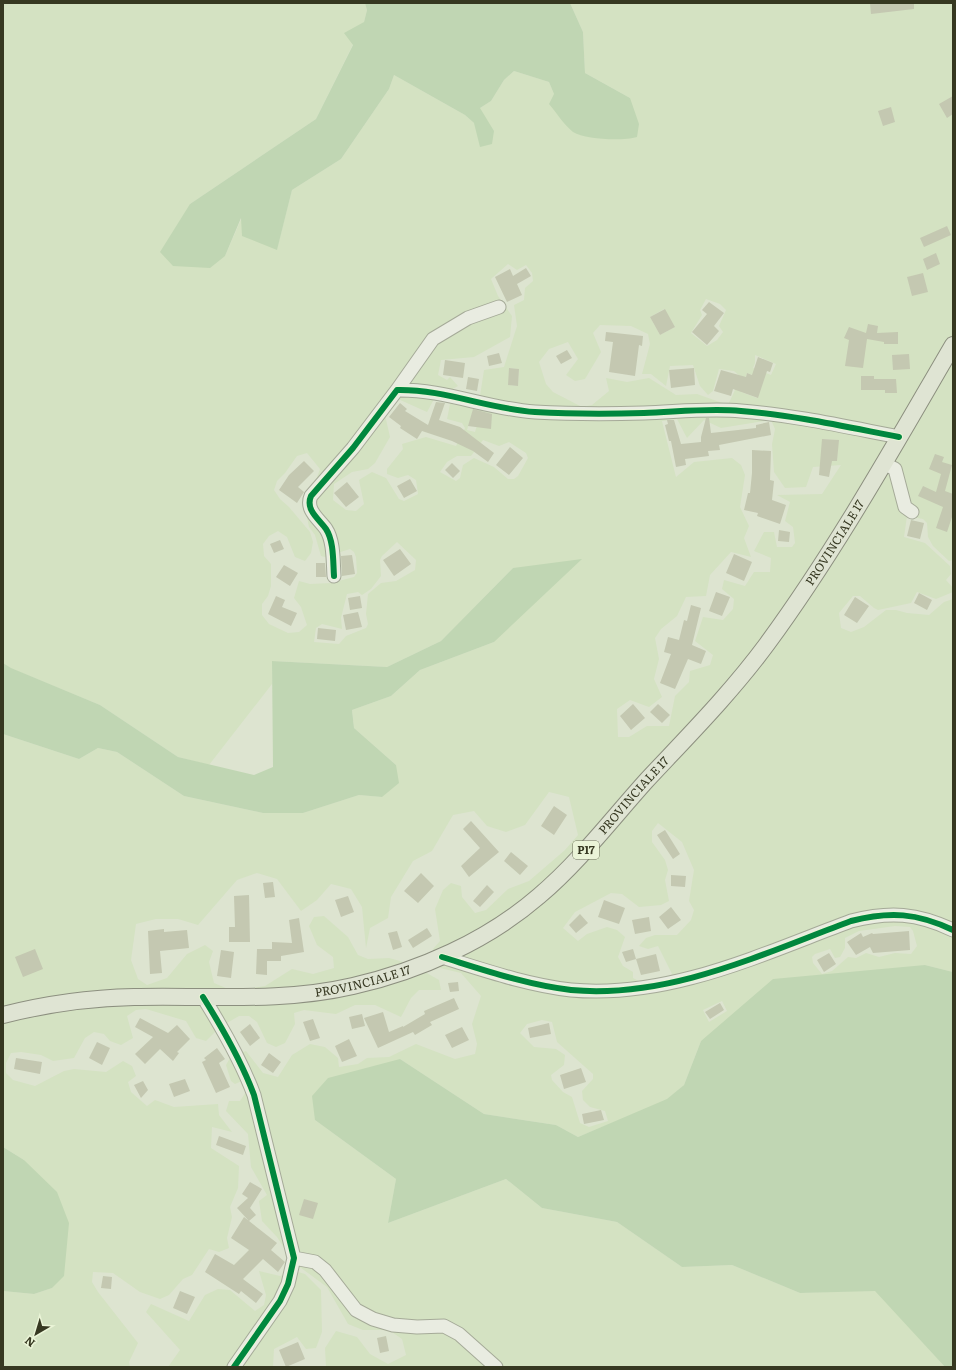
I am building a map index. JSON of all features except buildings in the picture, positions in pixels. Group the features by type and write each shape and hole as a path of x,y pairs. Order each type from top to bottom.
{"main road":[{"name":"PROVINCIALE 17","path":"3,1015 33,1007 83,1000 133,997 276,998 313,994 376,980 442,957 499,926 538,897 592,843 628,801 706,718 768,643 825,558 953,345"}],"street":[{"path":"334,576 331,546 327,530 311,510 309,502 311,496 375,421 433,339 468,318 499,307"},
{"path":"397,390 417,390 477,401 514,410 535,412 643,413 740,411 820,422 899,436"},
{"path":"883,463 895,469 906,507 912,512"},
{"path":"442,957 479,970 553,987 571,990 629,990 678,981 730,966 868,916 901,915 928,919 953,920"},
{"path":"928,919 953,930"},
{"path":"203,997 228,1037 246,1074 254,1095 294,1258 288,1284 280,1301 234,1367"},
{"path":"294,1258 315,1262 324,1270 356,1310 374,1319 393,1325 417,1327 444,1326 459,1334 496,1367"}],"green space":[{"path":"3,3 365,3 367,10 364,22 316,119 190,204 225,256 242,217 277,249 292,190 341,159 389,89 394,75 465,115 474,123 480,108 491,101 504,80 514,71 549,82 554,94 630,98 585,73 583,32 570,3 953,3 953,560 949,561 933,546 928,537 927,523 923,519 907,516 904,537 925,543 950,566 951,574 946,580 953,588 953,592 936,599 917,592 911,603 878,610 860,596 853,596 839,613 841,628 851,632 864,627 886,610 929,615 944,602 953,599 953,972 925,965 701,1041 684,1085 667,1100 578,1137 556,1125 484,1114 400,1059 315,1120 396,1179 388,1223 506,1179 542,1208 617,1222 682,1267 732,1265 800,1293 875,1290 945,1367 326,1367 325,1348 336,1331 357,1337 370,1354 388,1364 406,1355 402,1339 389,1330 363,1330 348,1324 327,1287 293,1262 277,1237 262,1221 259,1201 267,1195 251,1167 248,1134 226,1111 229,1101 240,1101 248,1089 242,1081 235,1084 231,1081 226,1065 231,1056 246,1051 263,1073 278,1077 292,1055 310,1044 325,1047 338,1058 339,1067 358,1064 367,1058 389,1057 416,1044 455,1059 475,1054 477,1044 472,1024 481,996 461,973 440,968 433,949 440,941 435,909 443,890 451,883 461,886 462,897 475,913 486,910 508,889 529,881 565,850 578,835 569,797 549,792 525,825 506,832 487,826 474,811 453,815 432,851 413,861 391,897 388,918 370,928 366,948 362,907 351,889 331,884 317,900 301,911 277,879 257,873 237,880 198,925 178,919 156,919 136,924 131,960 138,979 147,985 167,978 187,954 205,945 213,951 209,962 214,983 233,991 265,986 292,969 313,974 334,968 333,957 317,945 309,926 314,917 324,916 348,937 358,955 368,959 389,958 411,964 439,980 441,990 419,990 411,998 401,1017 375,1005 355,1005 336,1014 304,1010 294,1013 295,1024 285,1043 276,1047 267,1043 257,1022 249,1016 239,1016 220,1027 206,1041 196,1038 186,1021 146,1009 136,1010 127,1016 133,1038 121,1045 110,1041 104,1034 94,1032 85,1038 74,1058 53,1061 41,1055 21,1052 11,1053 6,1063 6,1073 13,1080 35,1086 64,1071 74,1069 106,1072 123,1061 132,1066 136,1076 128,1082 131,1092 147,1106 155,1100 174,1107 218,1104 219,1115 232,1132 212,1127 211,1148 239,1166 238,1188 230,1207 232,1217 227,1238 229,1248 219,1252 209,1249 192,1275 183,1279 169,1295 160,1299 140,1292 113,1273 93,1272 92,1282 98,1292 138,1343 129,1362 130,1367 3,1367 3,1291 34,1294 52,1288 64,1275 24,1160 3,1147 3,734 79,759 98,748 117,752 184,796 263,813 303,813 359,795 382,797 396,765 354,728 352,710 391,696 420,670 494,642 513,568 441,641 387,667 272,661 272,684 209,765 178,757 100,705 10,668 3,663","holes":["508,264 517,270 526,265 532,273 533,281 525,288 524,300 514,305 517,326 504,367 484,370 480,396 451,399 447,419 462,423 465,428 456,446 426,437 402,444 403,449 387,469 387,474 398,478 408,475 416,480 418,494 404,501 399,499 386,478 372,472 359,480 364,504 356,511 346,510 333,500 334,484 352,472 368,469 375,463 390,437 385,415 398,399 427,412 439,390 449,391 458,386 450,377 447,380 438,375 441,360 474,357 510,337 512,316 498,296 491,279","706,299 720,304 726,310 719,326 723,332 717,340 707,346 691,333 702,315 700,310","664,309 675,327 660,335 650,317","600,325 631,326 648,334 650,344 642,374 651,374 666,386 670,366 693,365 700,386 708,395 713,391 719,369 734,371 741,377 728,405 697,394 676,395 649,378 627,382 606,378 609,391 592,405 582,407 553,392 546,384 539,362 549,349 568,342 578,359 566,375 575,381 585,379 601,352 593,333","755,355 776,364 771,375 753,368 755,363","510,368 519,369 518,386 509,385","747,373 764,379 757,398 741,392","473,410 481,412 475,432 467,430","677,419 687,438 704,420 721,428 771,420 775,429 772,444 774,472 785,488 806,487 813,467 841,465 822,494 777,495 790,502 785,521 793,527 795,543 792,547 777,547 774,532 764,532 754,551 771,558 770,572 754,572 745,586 724,580 722,589 734,599 733,609 723,620 703,617 695,641 713,655 710,665 690,671 689,682 675,696 669,726 647,726 629,737 618,737 617,709 630,700 649,707 662,697 654,679 659,659 655,638 661,629 677,616 686,597 706,596 710,575 731,552 751,557 744,538 749,526 740,507 745,475 741,465 732,458 694,462 676,477 662,421","823,439 838,440 837,461 821,460","483,440 499,446 509,442 526,453 528,458 518,476 514,479 508,479 494,467 474,458 463,465 460,478 456,481 440,472 447,462 457,456 471,456","307,453 320,469 304,503 309,527 315,535 321,556 325,557 350,549 354,552 356,557 357,573 354,577 331,583 310,584 299,581 294,598 301,607 307,625 299,632 288,633 269,624 262,615 262,604 268,596 271,586 271,564 264,556 263,544 269,536 278,531 287,537 295,557 305,561 311,553 313,542 310,532 289,507 280,499 274,490 277,481 285,473 297,456","397,542 416,560 415,570 396,581 381,583 368,594 366,614 368,624 366,628 346,636 339,644 314,642 316,628 322,624 342,629 341,618 347,594 358,592 362,595 371,589 381,576 380,560 382,556","658,823 682,842 694,870 689,901 694,910 691,920 677,935 655,935 646,938 639,946 648,949 658,946 672,974 663,980 643,983 633,978 633,972 623,966 618,957 625,937 617,930 607,927 587,934 578,941 563,928 575,912 611,893 622,894 639,907 661,905 669,901 665,880 668,870 665,860 652,842 652,831","895,926 910,927 913,931 917,946 911,954 895,953 879,957 866,953 856,958 848,957 832,971 822,974 813,963 812,957 815,954 830,949 835,958 840,957 845,948 845,938 859,931","722,1001 727,1011 709,1022 703,1010","542,1020 552,1022 557,1042 593,1074 593,1079 582,1091 583,1100 590,1107 605,1111 608,1121 589,1127 580,1123 572,1097 563,1092 552,1080 551,1075 564,1065 565,1055 556,1049 534,1047 520,1033 527,1024"]},
{"path":"365,3 570,3 583,32 585,73 630,98 639,124 637,137 605,139 587,137 573,132 549,104 554,94 549,82 514,71 504,80 491,101 480,108 494,131 492,144 480,147 474,123 465,115 394,75 389,89 341,159 292,190 277,250 242,236 241,218 225,256 210,268 173,266 160,252 190,204 316,119 353,45 344,33 364,22 367,10"},
{"path":"582,559 494,642 420,670 391,696 352,710 354,728 396,765 399,783 382,797 359,795 303,813 263,813 184,796 117,752 98,748 79,759 3,734 3,663 11,668 100,705 178,757 254,775 273,767 272,661 387,667 441,641 513,568"},
{"path":"925,965 953,972 953,1367 945,1367 875,1291 800,1293 732,1265 682,1267 617,1222 542,1208 506,1179 388,1223 396,1179 315,1120 312,1096 328,1078 400,1059 484,1114 556,1125 578,1137 667,1099 684,1085 701,1041 773,979"},
{"path":"3,1147 24,1160 57,1192 69,1223 64,1276 52,1288 34,1294 3,1291"},
{"path":"259,1271 280,1276 295,1271 305,1274 321,1290 322,1332 316,1348 306,1349 297,1337 274,1349 273,1367 168,1367 180,1350 146,1312 151,1304 189,1321 205,1295 218,1289 230,1290 255,1311 264,1305 266,1295"}],"cycle path":[{"path":"334,576 333,552 329,534 311,510 311,496 353,448 397,390 432,393 500,407 535,412 617,414 692,410 729,410 781,415 899,437"},
{"path":"442,957 538,985 571,990 608,991 644,988 679,981 749,960 851,921 865,918 903,915 927,920 953,930"},
{"path":"203,997 231,1045 254,1095 294,1258 288,1284 280,1301 234,1367"}]}
